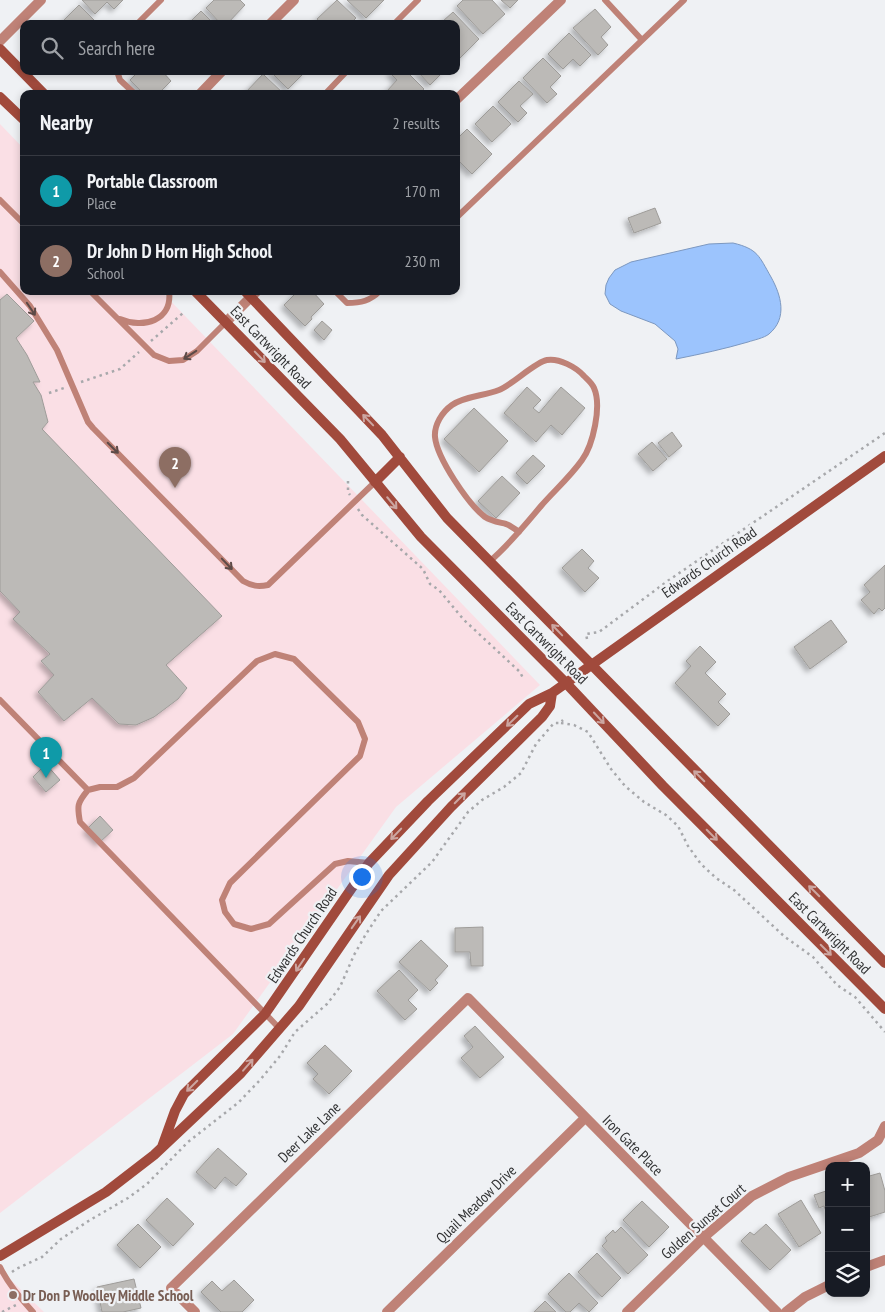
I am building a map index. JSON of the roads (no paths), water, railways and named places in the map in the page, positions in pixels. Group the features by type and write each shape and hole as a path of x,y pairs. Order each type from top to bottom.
{"main road":[{"path":"0,49 20,69"},
{"path":"25,75 40,90"},
{"path":"0,97 20,116"},
{"name":"East Cartwright Road","path":"199,295 340,439 421,537 566,682 664,786 885,1009"},
{"name":"East Cartwright Road","path":"253,295 382,435 446,518 885,963"},
{"name":"Edwards Church Road","path":"162,1147 174,1111 184,1094 265,1014 369,863 428,801 529,704 552,693 885,456"},
{"path":"375,482 400,457"},
{"path":"0,1256 106,1192 162,1147 241,1073 299,1006 389,876 451,807 542,717 550,706 552,693"}],"street":[{"path":"21,20 41,0"},
{"path":"274,20 294,0"},
{"path":"460,96 561,0"},
{"path":"0,41 20,21"},
{"path":"204,90 218,75"},
{"path":"226,322 249,295"},
{"name":"Iron Gate Place","path":"468,998 777,1312"},
{"name":"Deer Lake Lane","path":"195,1312 172,1288 468,998"},
{"name":"Quail Meadow Drive","path":"387,1312 586,1118"},
{"name":"Golden Sunset Court","path":"627,1312 704,1237 752,1196 789,1177 859,1154 878,1140 885,1126"},
{"path":"870,1266 885,1260"},
{"path":"786,1312 805,1297 825,1287"}],"lane":[{"path":"141,20 161,0"},
{"path":"398,20 418,0"},
{"path":"605,0 642,40"},
{"path":"460,214 684,0"},
{"path":"118,75 120,80 131,90"},
{"path":"329,90 343,75"},
{"path":"0,200 20,220"},
{"path":"0,272 20,295"},
{"path":"20,295 30,306 57,350 88,422 243,580 251,585 259,587 268,585 375,482"},
{"path":"94,295 154,355 169,361 183,360 196,351 226,322"},
{"path":"115,317 128,322 146,324 162,315 167,308 170,295"},
{"path":"339,295 347,303 358,303 372,299 376,295"},
{"path":"490,562 506,548 582,460 594,430 598,408 594,386 581,373 562,362 546,360 502,389 462,400 452,405 441,416 436,427 435,436 438,452 466,495 484,516 495,522 508,525 519,532"},
{"path":"280,1029 80,822 77,809 80,800 88,790 117,787 134,778 257,661 274,654 294,659 358,722 365,739 360,756 230,883 222,900 225,912 234,924 251,929 269,924 335,864 348,861 369,863"},
{"path":"0,700 88,790"},
{"path":"0,1267 5,1278 33,1312"}],"water":[{"path":"733,243 748,248 757,254 778,291 781,306 779,321 769,334 762,338 676,359 678,349 675,341 655,324 621,311 610,304 605,294 606,285 615,270 631,262 709,244"}],"place":[{"name":"Dr John D Horn High School","path":"175,488"},
{"name":"Portable Classroom","path":"46,778"},
{"name":"Dr Don P Woolley Middle School","path":"13,1295"}]}
